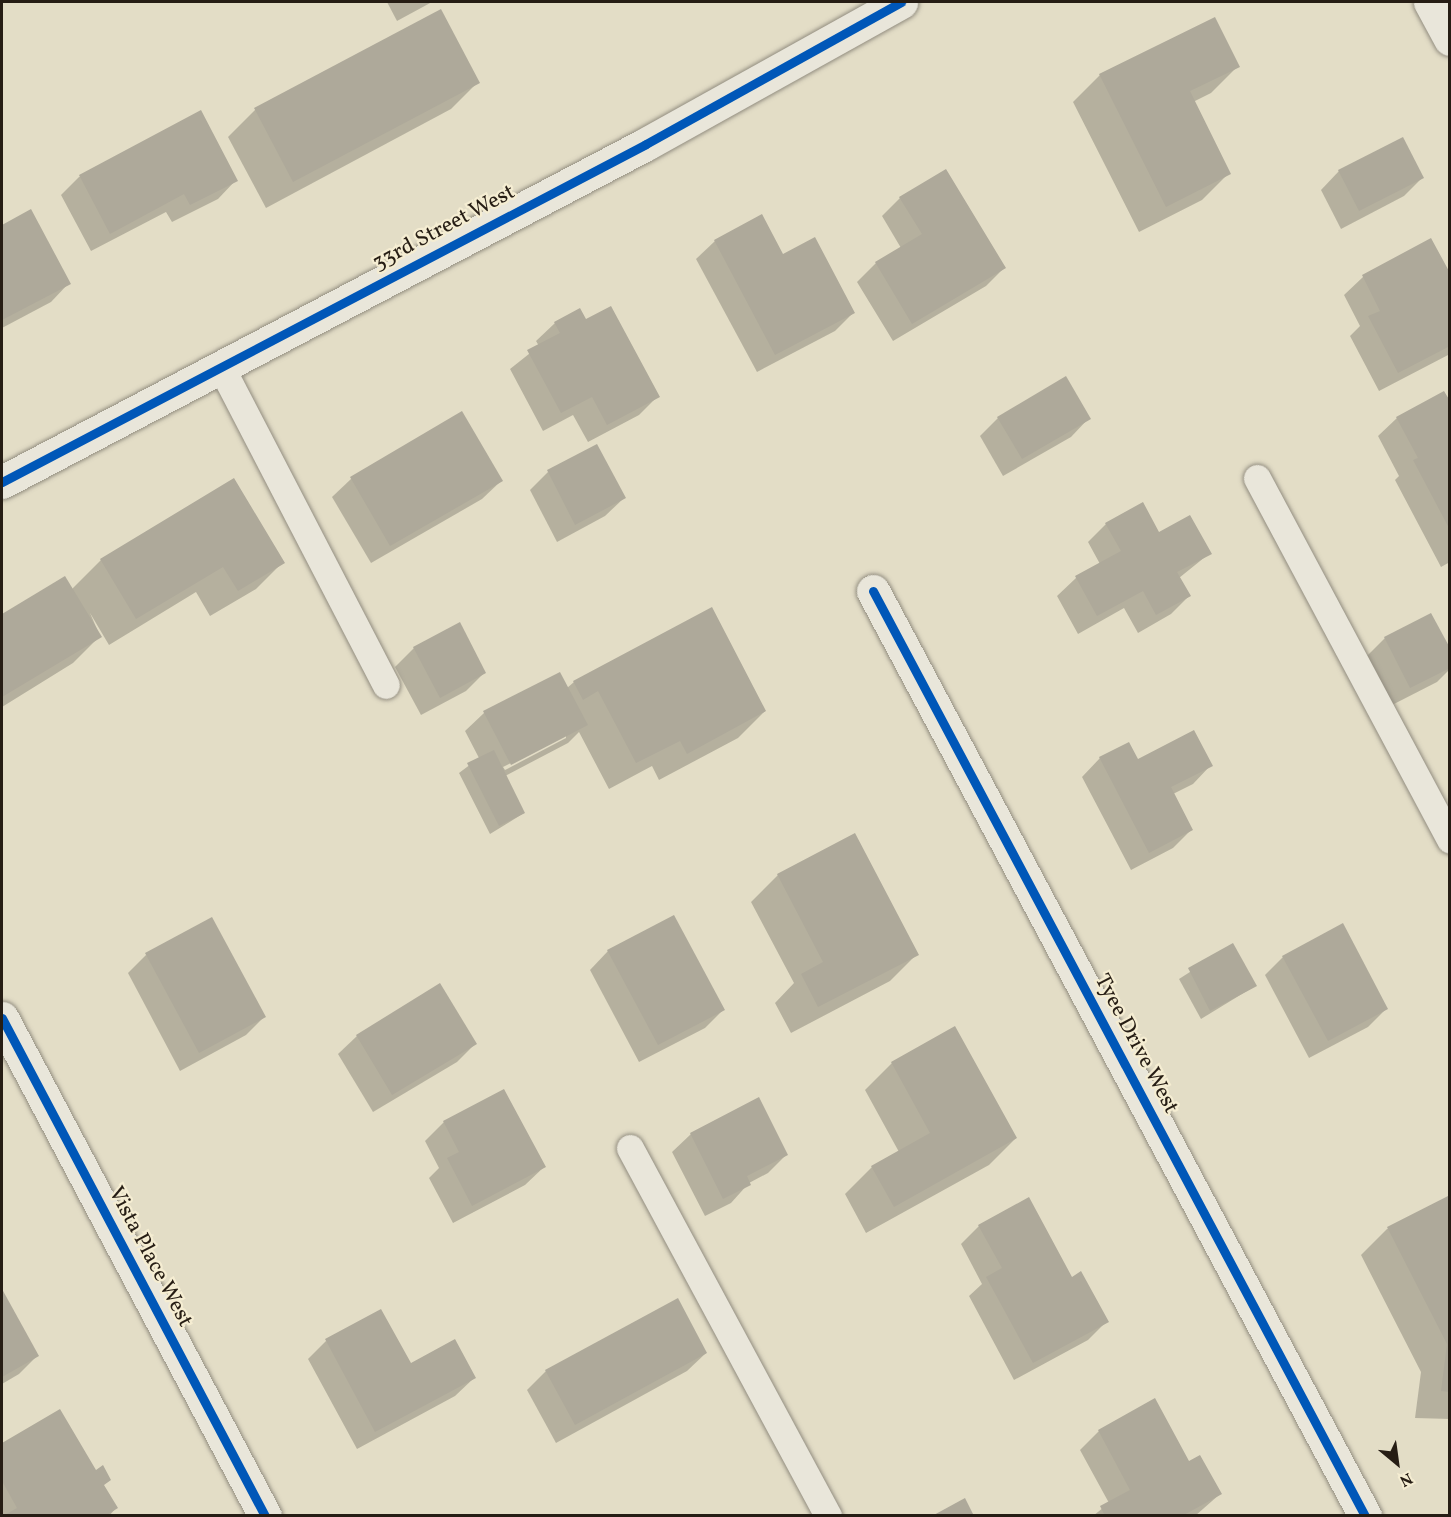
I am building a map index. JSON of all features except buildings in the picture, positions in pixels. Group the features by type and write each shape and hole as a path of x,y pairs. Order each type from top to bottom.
{"street":[{"name":"33rd Street West","path":"2,482 646,144 901,2"},
{"path":"1431,2 1449,39"},
{"name":"Tyee Drive West","path":"873,591 1365,1515"},
{"name":"Vista Place West","path":"2,1017 265,1515"}],"lane":[{"path":"221,367 386,685"},
{"path":"1257,478 1449,840"},
{"path":"630,1148 828,1515"}],"cycle path":[{"path":"2,482 646,144 901,2"},
{"path":"873,591 1365,1516"},
{"path":"2,1018 265,1516"}]}
